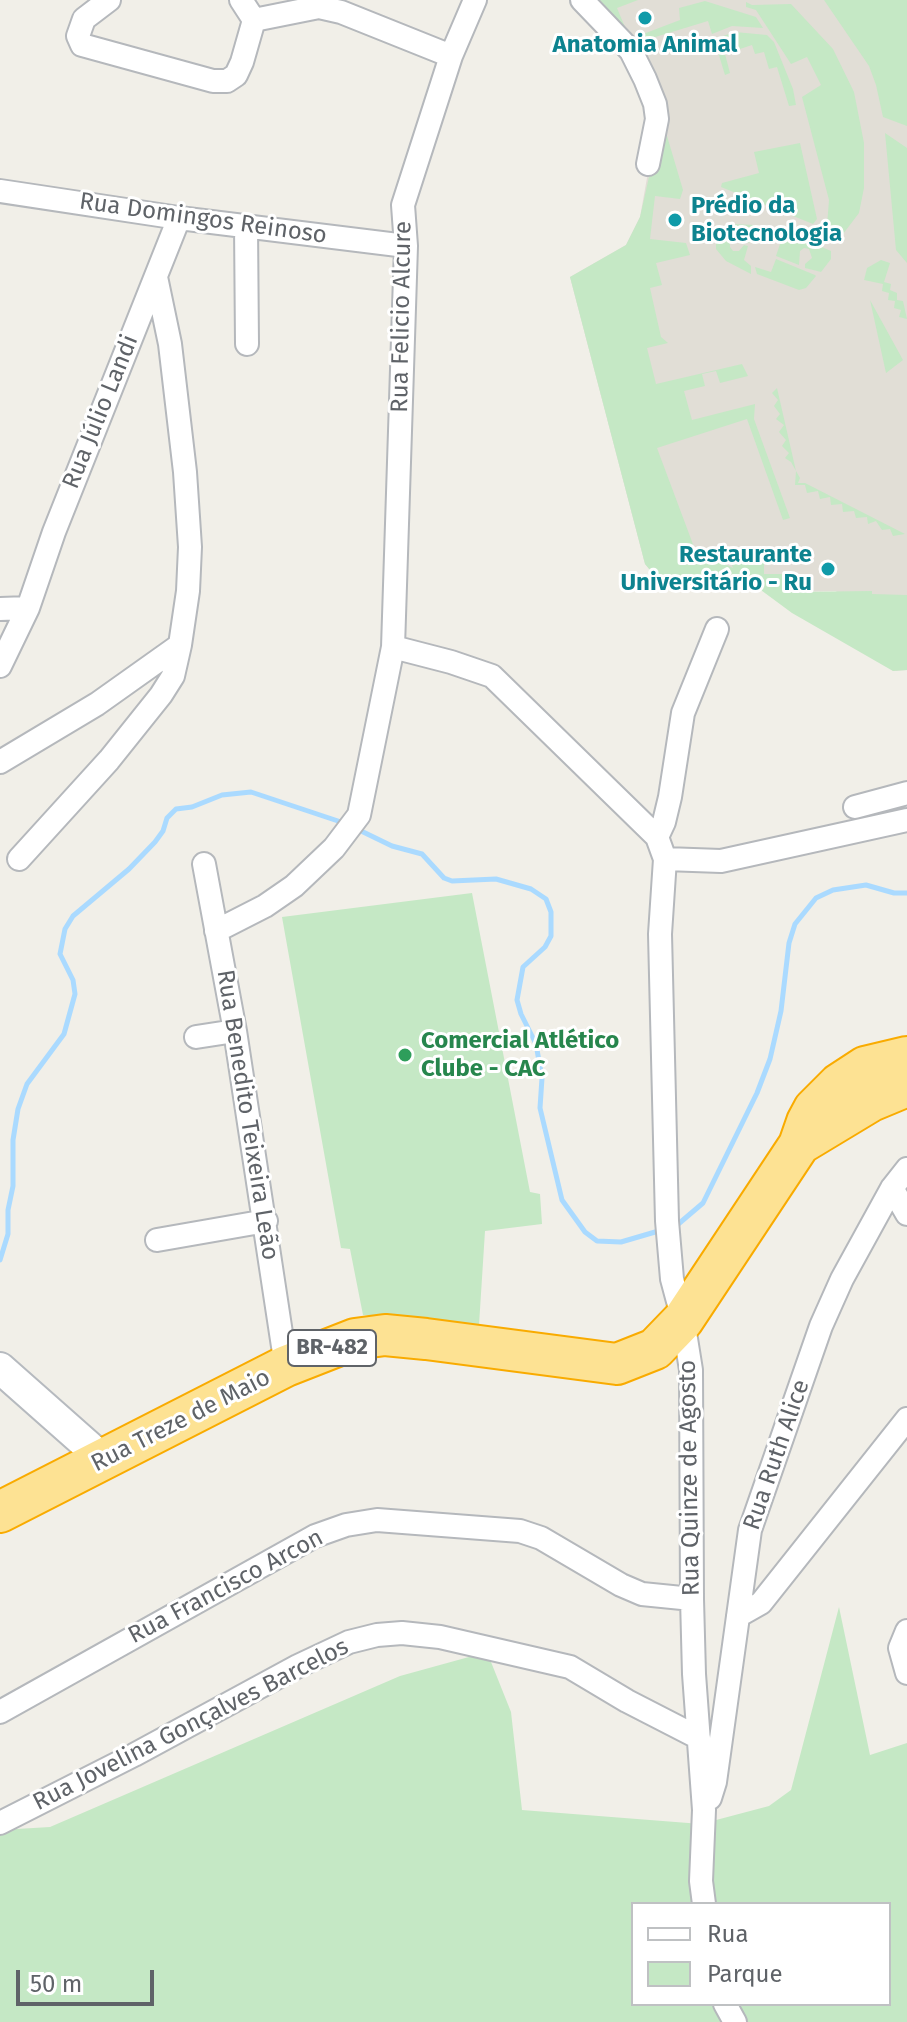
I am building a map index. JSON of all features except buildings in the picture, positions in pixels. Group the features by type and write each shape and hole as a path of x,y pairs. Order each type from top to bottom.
{"highway":[{"name":"BR-482","path":"683,1320 799,1145 899,1074"},
{"name":"Rua Treze de Maio","path":"0,1512 286,1366 355,1339 385,1335 617,1364 635,1360 655,1349 683,1320"}],"street":[{"path":"109,0 84,19 78,36 82,45 213,81 227,81 236,75 254,20"},
{"path":"241,0 254,20"},
{"name":"Rua Felicio Alcure","path":"216,931 265,906 294,886 334,848 359,815 393,647 406,246 403,205 451,56 475,0"},
{"path":"582,0 631,51 645,79 657,119 648,164"},
{"path":"254,20 319,7 341,12 451,56"},
{"path":"0,191 0,199"},
{"name":"Rua Domingos Reinoso","path":"0,191 179,218 406,246"},
{"name":"Rua Júlio Landi","path":"0,666 28,608 59,518 179,218"},
{"path":"246,226 247,344"},
{"path":"19,859 109,760 173,676 188,591 190,547 173,372 156,277"},
{"path":"0,609 28,608"},
{"path":"657,837 670,797 683,713 717,629"},
{"path":"0,762 97,704 180,645"},
{"path":"393,647 492,676 657,837 665,859 721,861 907,820"},
{"path":"855,807 907,793"},
{"name":"Rua Quinze de Agosto","path":"665,859 660,934 668,1230 672,1279 691,1370 692,1599 704,1810"},
{"name":"Rua Benedito Teixeira Leão","path":"204,864 235,1031 286,1366"},
{"path":"196,1037 235,1031"},
{"name":"Rua Ruth Alice","path":"704,1810 715,1782 750,1530 821,1326 842,1279 892,1188 907,1169"},
{"path":"892,1188 907,1214"},
{"path":"157,1240 266,1221"},
{"path":"0,1368 104,1460"},
{"path":"738,1616 761,1603 907,1419"},
{"name":"Rua Francisco Arcon","path":"0,1712 315,1536 346,1525 377,1520 520,1531 541,1538 642,1594 692,1599"},
{"path":"907,1631 900,1648 907,1673"},
{"name":"Rua Jovelina Gonçalves Barcelos","path":"0,1823 298,1666 349,1642 377,1635 402,1633 440,1637 570,1667 699,1738"},
{"path":"704,1810 701,1881 704,1902"}],"shaded area":[{"path":"590,0 907,0 907,670 893,671 836,591 792,592 741,580 665,588 645,564 570,277 626,245 640,217 652,150 662,119"}],"green space":[{"path":"590,0 638,0 617,8 630,39 680,20 679,8 705,1 756,17 763,28 732,26 712,34 708,21 639,42 653,90 636,53"},
{"path":"824,0 907,0 907,126 883,117 869,66"},
{"path":"746,2 752,5 791,4 833,49 854,92 864,143 864,188 859,213 843,234 827,225 829,200 802,97 821,85 807,57 791,64 756,10 746,7"},
{"path":"735,32 767,35 774,42 793,89 796,105 789,106 777,67 769,69 764,52 755,54 752,45 725,54 730,73 725,75 714,39"},
{"path":"662,119 683,190 680,199 655,196 650,239 686,243 690,255 656,263 662,285 650,288 661,337 668,343 647,348 656,384 742,364 748,376 720,383 716,371 702,374 705,386 684,391 692,420 755,404 754,419 790,518 783,520 747,419 657,448 697,555 705,554 733,568 729,557 755,547 761,562 779,556 780,563 764,564 764,574 791,574 792,592 872,591 872,594 907,595 907,670 893,671 792,613 750,582 740,580 665,588 645,564 570,277 626,245 640,217"},
{"path":"885,133 907,148 907,263 896,250"},
{"path":"800,143 817,219 813,224 721,187 722,183 759,173 754,152"},
{"path":"730,224 755,225 768,230 765,237 754,234 749,243 739,236 730,241 733,251 748,246 744,260 751,266 751,274 726,261 716,249 716,231"},
{"path":"777,228 831,251 831,259 821,272 805,268 812,258 809,249 800,251 799,265 776,256 780,244 770,237 772,229"},
{"path":"776,259 816,276 806,288 799,290 757,274 755,267 771,272"},
{"path":"881,260 890,263 884,282 891,284 890,290 897,293 897,300 903,301 907,319 899,317 901,310 894,308 895,301 888,300 889,293 882,291 883,284 864,280 867,268"},
{"path":"870,300 903,360 886,373"},
{"path":"777,388 796,471 785,458 789,453 782,446 786,440 779,432 784,425 776,419 780,414 774,406 778,400 772,393"},
{"path":"796,471 800,478 798,483 805,483 905,534 893,536 890,529 882,530 876,521 868,524 867,517 856,518 854,511 843,512 842,504 831,505 830,497 820,499 818,491 807,493 805,485 795,485"},
{"name":"Comercial Atlético Clube - CAC","path":"472,893 530,1192 540,1194 542,1224 485,1231 479,1325 363,1315 350,1249 341,1248 282,917"},
{"path":"839,1607 870,1755 907,1743 907,2022 0,2022 0,1830 50,1827 400,1676 487,1652 511,1712 522,1810 701,1824 769,1806 791,1790"}],"waterway":[{"path":"0,1260 8,1234 8,1210 13,1186 13,1140 18,1109 27,1084 64,1034 75,994 73,980 60,954 65,929 73,916 129,869 155,842 167,818 176,809 192,807 222,795 251,792 344,823"},
{"path":"357,829 392,846 422,854 444,878 452,881 496,879 531,889 546,899 551,912 551,936 545,947 523,967 517,1000 536,1044 542,1078 540,1108 562,1200 585,1232 597,1241 621,1242 662,1230"},
{"path":"676,1226 703,1203 757,1093 770,1059 781,1011 789,943 795,924 816,898 833,890 866,885 894,893 907,893"}],"place":[{"name":"Anatomia Animal","path":"645,18"},
{"name":"Prédio da Biotecnologia","path":"675,220"},
{"name":"Restaurante Universitário - Ru","path":"828,569"},
{"name":"Comercial Atlético Clube - CAC","path":"405,1055"}]}
